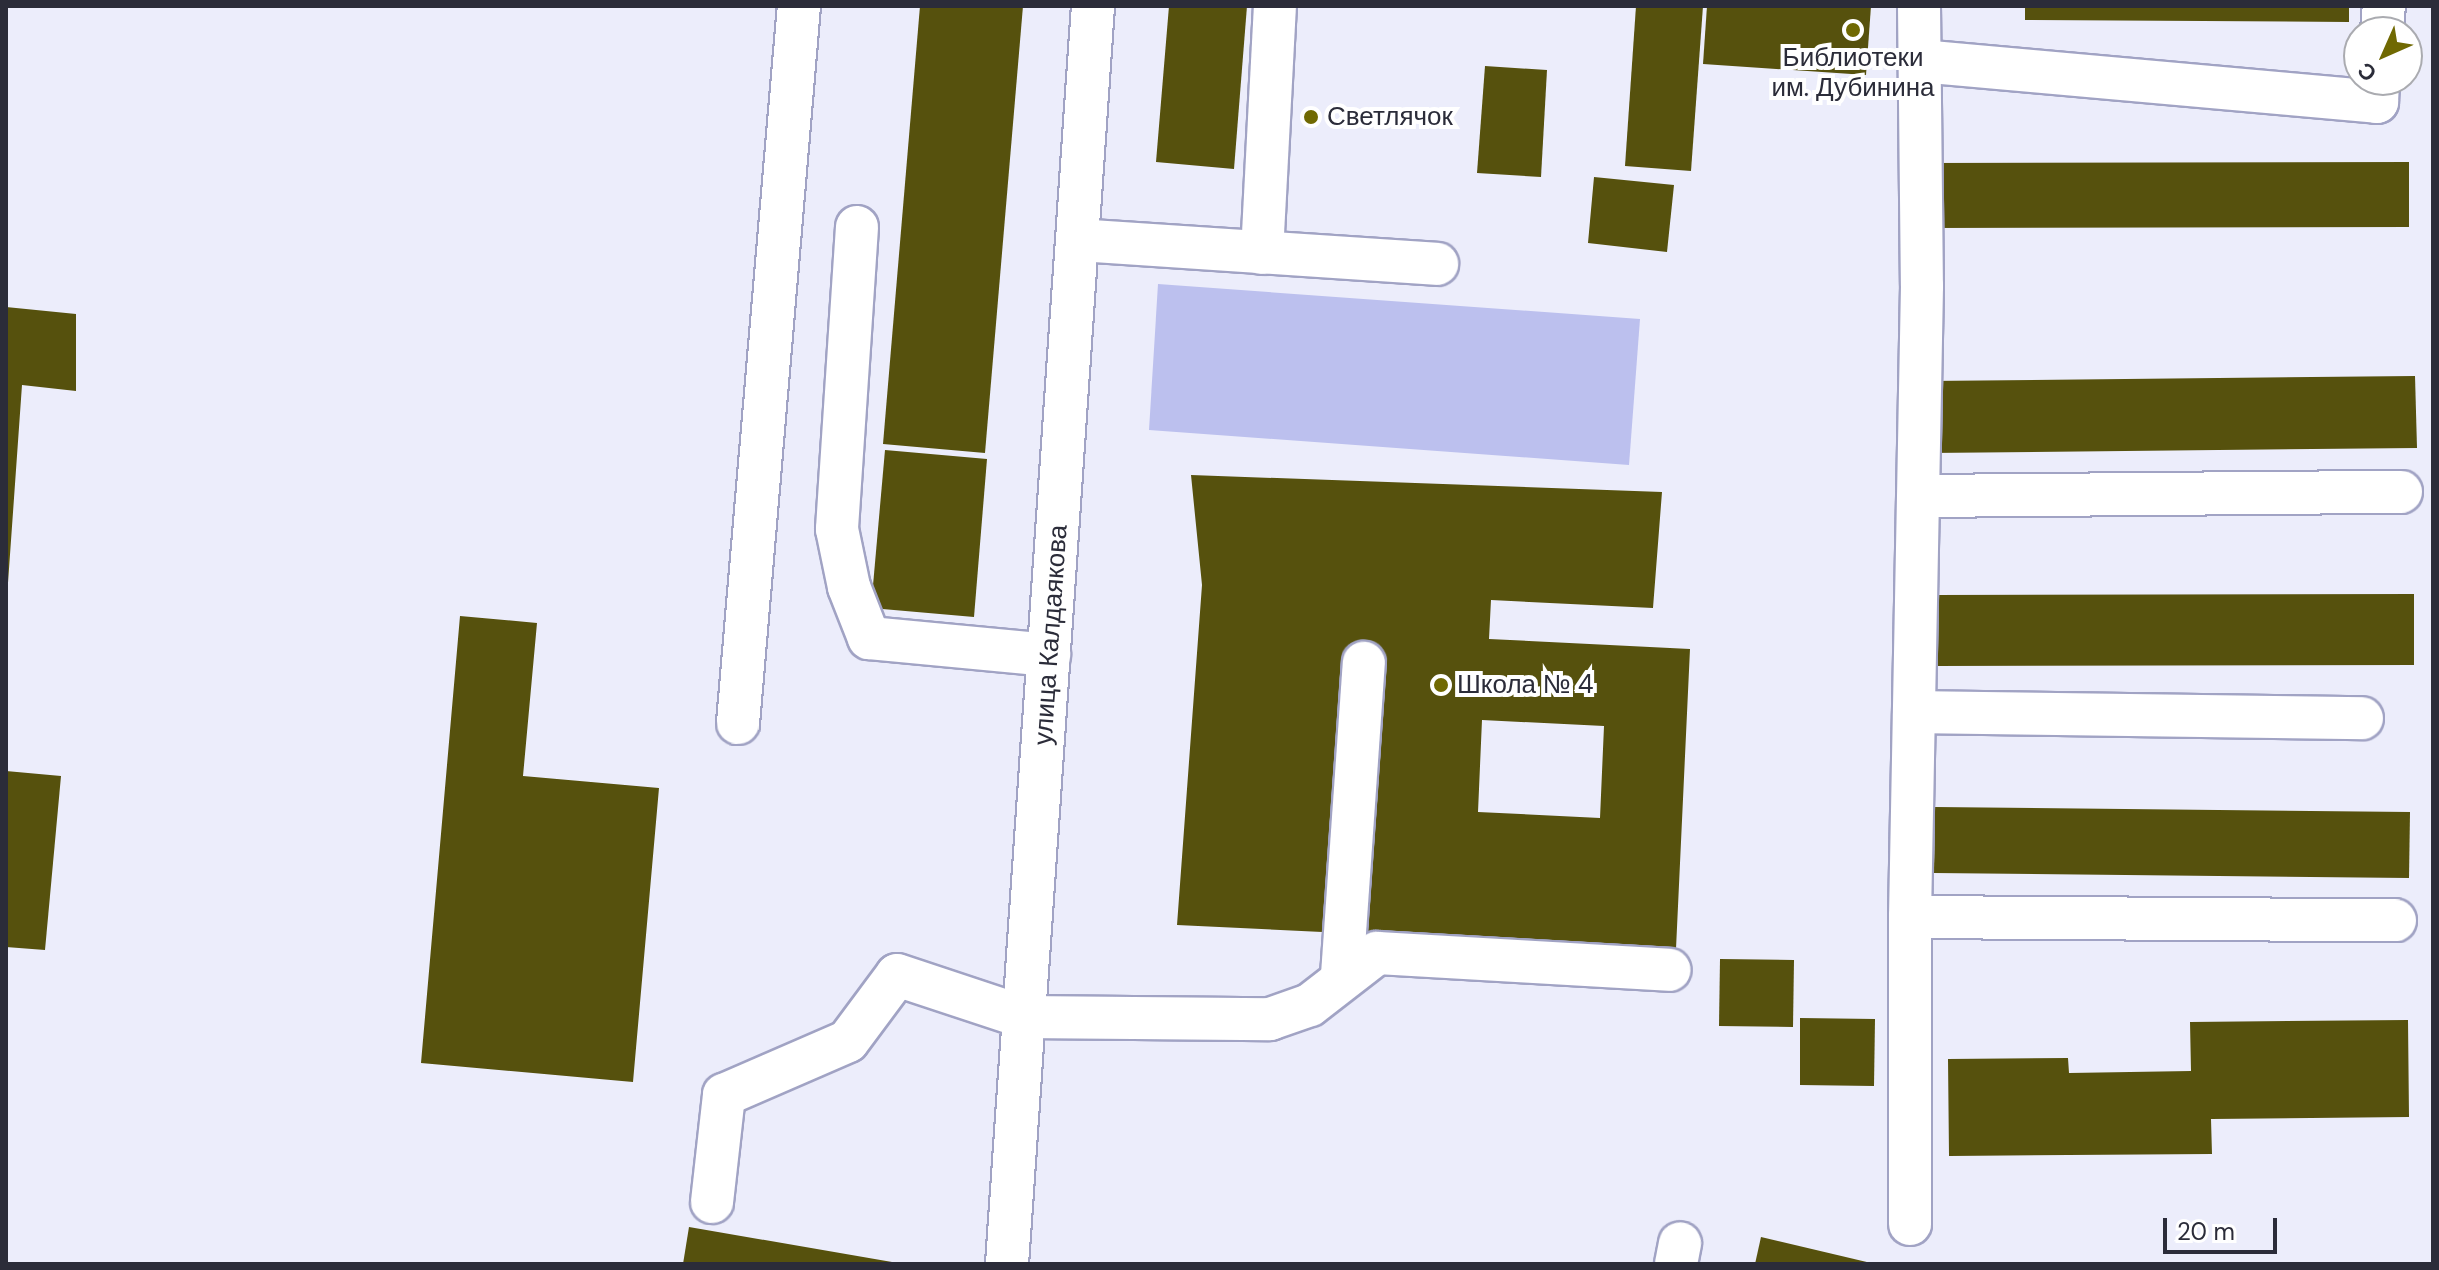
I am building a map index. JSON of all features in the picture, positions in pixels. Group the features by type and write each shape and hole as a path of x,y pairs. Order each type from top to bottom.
{"street":[{"path":"738,723 799,6"},
{"name":"улица Калдаякова","path":"1007,1264 1093,6"},
{"path":"1262,253 1275,6"},
{"path":"1910,1224 1910,917 1919,496 1919,6"},
{"path":"1920,61 2377,102 2377,96"},
{"path":"857,227 837,529 849,587 869,638 1049,655"},
{"path":"1078,240 1437,264"},
{"path":"1919,496 2401,492"},
{"path":"1342,975 1364,663"},
{"path":"1914,712 2362,718"},
{"path":"1910,917 2395,920"},
{"path":"712,1202 724,1095 848,1041 897,975 1024,1017 1270,1019 1310,1005 1342,975 1377,953 1670,970"}],"shaded area":[{"path":"1158,284 1640,319 1629,465 1149,430"}],"building":[{"path":"920,6 1023,6 985,453 883,444"},
{"path":"1169,6 1247,6 1234,169 1156,162"},
{"path":"1636,6 1703,6 1691,171 1625,166"},
{"path":"1707,6 1871,6 1866,75 1703,64"},
{"path":"2025,6 2349,6 2349,16 2343,16 2343,22 2025,20"},
{"path":"1485,66 1547,70 1541,177 1477,173"},
{"path":"2409,162 2409,227 1931,228 1931,163"},
{"path":"1594,177 1674,185 1667,252 1588,243"},
{"path":"6,307 76,314 76,391 22,385 8,583"},
{"path":"2415,376 2417,448 1929,453 1928,381"},
{"path":"885,450 987,459 974,617 871,608"},
{"name":"Школа № 4","path":"1191,475 1662,492 1653,608 1491,600 1489,639 1690,649 1676,949 1177,925 1202,585","holes":["1482,720 1604,726 1600,818 1478,812"]},
{"path":"2414,594 2414,665 1936,666 1936,595"},
{"path":"460,616 537,623 523,776 659,788 633,1082 421,1063"},
{"path":"6,771 61,776 45,950 6,947"},
{"path":"1935,807 2410,812 2409,878 1934,873"},
{"path":"1720,959 1794,960 1793,1027 1719,1026"},
{"path":"1800,1018 1875,1019 1874,1086 1800,1085"},
{"path":"2408,1020 2409,1117 2211,1119 2212,1154 1949,1156 1948,1059 2068,1058 2069,1073 2191,1071 2190,1022"},
{"path":"689,1227 892,1262 683,1264"},
{"path":"1761,1237 1871,1263 1871,1264 1755,1264"}],"place":[{"name":"Библиотеки им. Дубинина","path":"1853,30"},
{"name":"Светлячок","path":"1311,117"},
{"name":"Школа № 4","path":"1441,685"}]}
